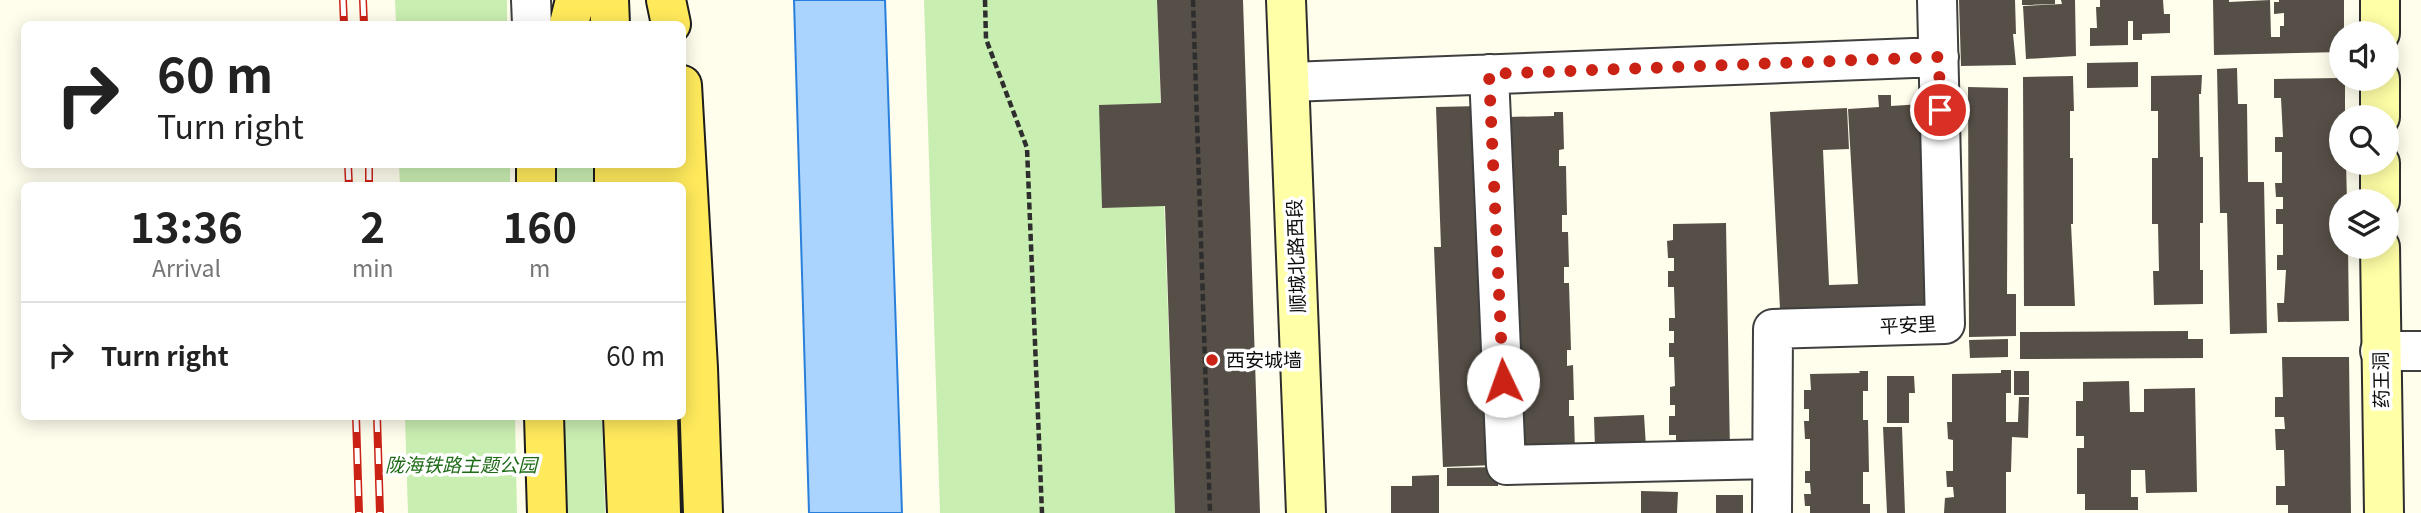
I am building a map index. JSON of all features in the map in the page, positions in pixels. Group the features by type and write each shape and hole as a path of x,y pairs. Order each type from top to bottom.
{"main road":[{"path":"570,21 575,0"},
{"path":"609,0 610,21"},
{"path":"645,0 646,21"},
{"path":"666,0 670,21"},
{"path":"686,156 703,513"},
{"path":"544,420 547,513"},
{"path":"624,420 627,513"},
{"path":"658,420 661,513"}],"street":[{"path":"531,0 532,21"},
{"name":"顺城北路西段","path":"1286,0 1306,513"},
{"name":"平安里","path":"1772,513 1773,329 1945,324 1937,0"},
{"path":"2380,0 2380,21"},
{"path":"1290,82 1939,57"},
{"path":"1489,74 1506,465 1772,459"},
{"name":"药王洞","path":"2380,259 2384,513"},
{"path":"2380,351 2421,351"}],"path":[{"path":"985,0 986,39 1027,148 1042,513"},
{"path":"1193,0 1210,513"}],"green space":[{"path":"395,0 507,0 507,21 396,21"},
{"path":"924,0 1157,0 1175,513 940,513"},
{"path":"399,168 510,168 510,182 400,182"},
{"path":"553,168 595,168 595,182 553,182"},
{"name":"陇海铁路主题公园","path":"405,420 515,420 517,513 408,513"},
{"path":"560,420 602,420 605,513 563,513"}],"water":[{"path":"794,0 885,0 902,513 809,513"}],"building":[{"name":"西安城墙","path":"1157,0 1243,0 1260,513 1175,513 1165,206 1102,208 1099,105 1161,103"},
{"path":"1959,0 2015,0 2016,34 2013,34 2016,65 1961,66"},
{"path":"2022,0 2055,0 2055,4 2022,5"},
{"path":"2061,0 2075,0 2076,56 2026,59 2023,6 2062,4"},
{"path":"2100,0 2163,0 2164,14 2170,14 2170,33 2142,34 2142,40 2133,40 2133,21 2128,21 2128,45 2090,46 2090,28 2097,28 2096,7 2100,7"},
{"path":"2213,0 2270,0 2271,37 2280,37 2280,26 2284,26 2284,13 2274,14 2274,2 2344,0 2344,21 2329,21 2329,52 2214,55"},
{"path":"2138,62 2138,87 2087,88 2087,63"},
{"path":"2237,68 2238,104 2247,104 2248,182 2264,182 2267,333 2230,334 2227,213 2220,213 2217,69"},
{"path":"2202,75 2199,94 2200,157 2203,157 2200,270 2203,270 2203,304 2154,305 2153,271 2159,271 2158,224 2152,224 2152,158 2158,158 2158,111 2151,111 2151,76"},
{"path":"2073,76 2074,111 2070,111 2070,158 2073,158 2071,224 2075,306 2024,306 2023,77"},
{"path":"2329,78 2329,91 2345,91 2345,105 2329,105 2329,175 2346,175 2347,189 2329,189 2329,259 2348,259 2349,321 2278,322 2277,303 2284,303 2286,270 2277,270 2277,255 2283,255 2283,224 2276,224 2276,209 2283,209 2283,197 2276,197 2275,183 2282,183 2282,152 2275,152 2275,137 2283,137 2281,98 2274,98 2274,79"},
{"path":"1968,87 2008,88 2007,294 2016,294 2016,336 1969,337"},
{"path":"1878,95 1891,95 1891,106 1922,104 1934,321 1781,329 1770,112 1847,108 1849,149 1823,150 1829,285 1858,284 1848,109 1879,107"},
{"path":"1481,106 1495,465 1443,467 1434,247 1441,247 1436,107"},
{"path":"1554,112 1563,112 1564,149 1559,150 1559,166 1566,166 1567,215 1562,215 1562,232 1568,232 1569,267 1564,267 1564,283 1569,283 1571,350 1567,350 1567,366 1573,365 1574,400 1569,400 1569,416 1574,416 1575,453 1519,452 1507,117 1554,116"},
{"path":"1726,223 1730,451 1676,452 1676,435 1669,435 1669,416 1675,416 1675,405 1670,405 1670,387 1675,386 1674,357 1669,357 1669,343 1674,343 1674,331 1669,331 1669,318 1675,318 1674,287 1668,287 1668,271 1674,271 1674,258 1668,258 1667,241 1673,240 1673,224"},
{"path":"2188,331 2188,339 2203,339 2203,358 2020,359 2020,332"},
{"path":"2008,339 2008,357 1970,358 1969,340"},
{"path":"2282,357 2349,357 2351,513 2288,513 2288,505 2276,505 2276,486 2285,486 2284,450 2276,450 2275,429 2285,429 2284,417 2275,417 2275,397 2283,397"},
{"path":"2001,370 2011,370 2011,393 2006,393 2006,422 2018,422 2019,397 2029,397 2028,438 2012,437 2011,472 2006,472 2006,513 1944,513 1945,498 1954,497 1953,487 1947,487 1946,471 1953,471 1953,440 1948,439 1947,422 1952,422 1952,374 2001,373"},
{"path":"1859,371 1868,371 1868,391 1863,391 1863,420 1868,420 1869,472 1863,472 1863,504 1870,504 1870,513 1810,513 1810,506 1805,506 1804,494 1811,494 1810,483 1805,483 1805,471 1810,471 1810,439 1805,439 1804,421 1809,421 1809,409 1804,409 1804,390 1811,390 1810,374 1860,373"},
{"path":"2014,371 2029,371 2029,395 2014,395"},
{"path":"1887,376 1914,376 1915,393 1909,393 1909,423 1887,423"},
{"path":"2129,381 2130,412 2144,412 2144,389 2195,388 2197,492 2146,493 2145,470 2131,470 2131,497 2138,497 2138,510 2085,510 2085,494 2077,494 2077,448 2084,448 2084,436 2076,436 2076,401 2083,401 2083,382"},
{"path":"1644,415 1646,447 1595,449 1594,417"},
{"path":"1883,427 1902,427 1905,513 1887,513"},
{"path":"1498,467 1498,486 1447,486 1447,468"},
{"path":"1439,475 1439,513 1391,513 1391,486 1412,486 1412,476"},
{"path":"1641,491 1678,492 1677,513 1641,513"},
{"path":"1716,495 1743,495 1743,513 1716,513"}],"railway":[{"path":"343,0 344,21"},
{"path":"363,0 364,21"},
{"path":"348,168 349,182"},
{"path":"369,168 369,182"},
{"path":"356,420 359,513"},
{"path":"377,420 380,513"}],"place":[{"name":"西安城墙","path":"1212,360"}],"route":[{"path":"1503,381 1489,74 1939,57 1940,110"}]}
